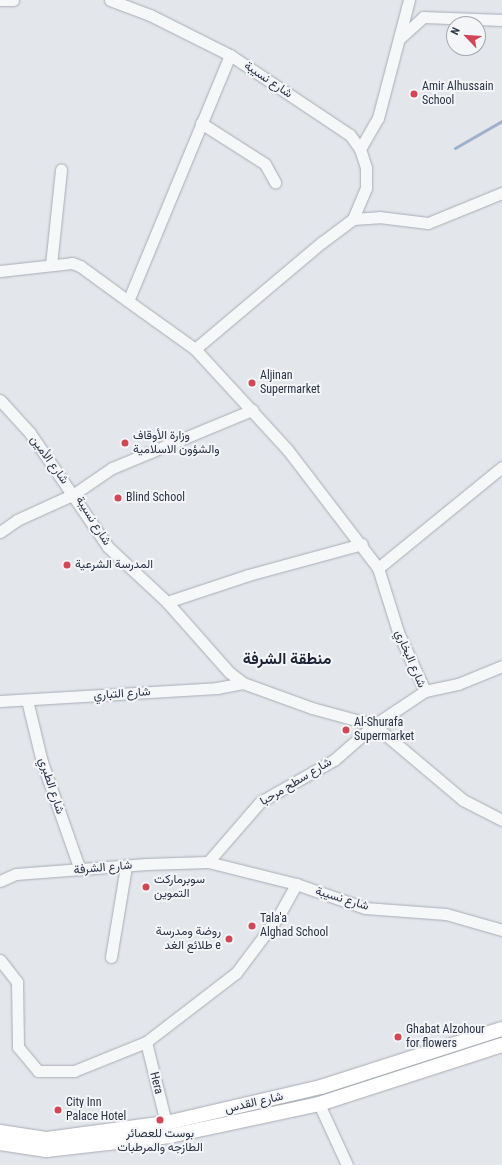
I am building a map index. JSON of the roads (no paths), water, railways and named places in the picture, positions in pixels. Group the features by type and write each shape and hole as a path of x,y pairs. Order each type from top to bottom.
{"main road":[{"name":"شارع القدس","path":"0,1132 48,1140 168,1130 321,1087 502,1028"},
{"name":"شارع القدس","path":"0,1144 46,1150 320,1104 502,1045"}],"street":[{"path":"1,0 13,0"},
{"path":"110,0 150,15 230,55"},
{"path":"360,149 378,118 409,0"},
{"path":"400,38 423,17 502,20"},
{"name":"شارع نسيبة","path":"128,301 230,55 350,135 360,149 366,168 366,188 353,219"},
{"path":"201,123 265,164 275,182"},
{"path":"51,265 61,170"},
{"path":"195,349 322,242 353,219 379,217 428,223 502,193"},
{"path":"0,272 72,263 80,266 195,349 252,410"},
{"name":"شارع الأمين","path":"0,400 30,433 74,494 17,520 0,532"},
{"name":"شارع نسيبة","path":"252,410 112,468 74,494 108,547 167,602 229,672 243,683 312,708 374,725"},
{"name":"شارع البخاري","path":"252,410 287,449 362,544 378,568 398,632 425,691 374,725"},
{"path":"378,568 502,467"},
{"path":"167,602 248,575 362,544"},
{"path":"425,691 458,684 502,666"},
{"name":"شارع التباري","path":"0,701 217,688 243,683"},
{"name":"شارع الطبري","path":"27,700 42,762 80,870"},
{"path":"374,725 463,800 502,820"},
{"name":"شارع سطح مرحبا","path":"208,862 260,802 334,760 374,725"},
{"name":"شارع نسيبة","path":"208,862 296,884 365,908 446,914 502,930"},
{"name":"شارع الشرفة","path":"0,881 16,874 208,862"},
{"path":"111,957 126,866"},
{"path":"0,960 17,982 18,1046 38,1071 74,1071 146,1042 236,973 278,916 296,884"},
{"name":"Hera","path":"146,1042 168,1130"},
{"path":"320,1104 347,1165"}],"waterway":[{"path":"455,148 502,121"}],"place":[{"name":"Amir Alhussain School","path":"414,94"},
{"name":"Aljinan Supermarket","path":"252,383"},
{"name":"وزارة الأوقاف والشؤون الاسلامية","path":"125,443"},
{"name":"Blind School","path":"118,498"},
{"name":"المدرسة الشرعية","path":"67,565"},
{"name":"Al-Shurafa Supermarket","path":"346,730"},
{"name":"سوبرماركت التموين","path":"146,887"},
{"name":"Tala'a Alghad School","path":"252,926"},
{"name":"روضة ومدرسة طلائع الغد e","path":"229,939"},
{"name":"Ghabat Alzohour for flowers","path":"398,1037"},
{"name":"City Inn Palace Hotel","path":"58,1110"},
{"name":"بوست للعصائر الطازجه والمرطبات","path":"160,1120"}],"district":[{"name":"منطقة الشرفة","path":"287,659"}]}
